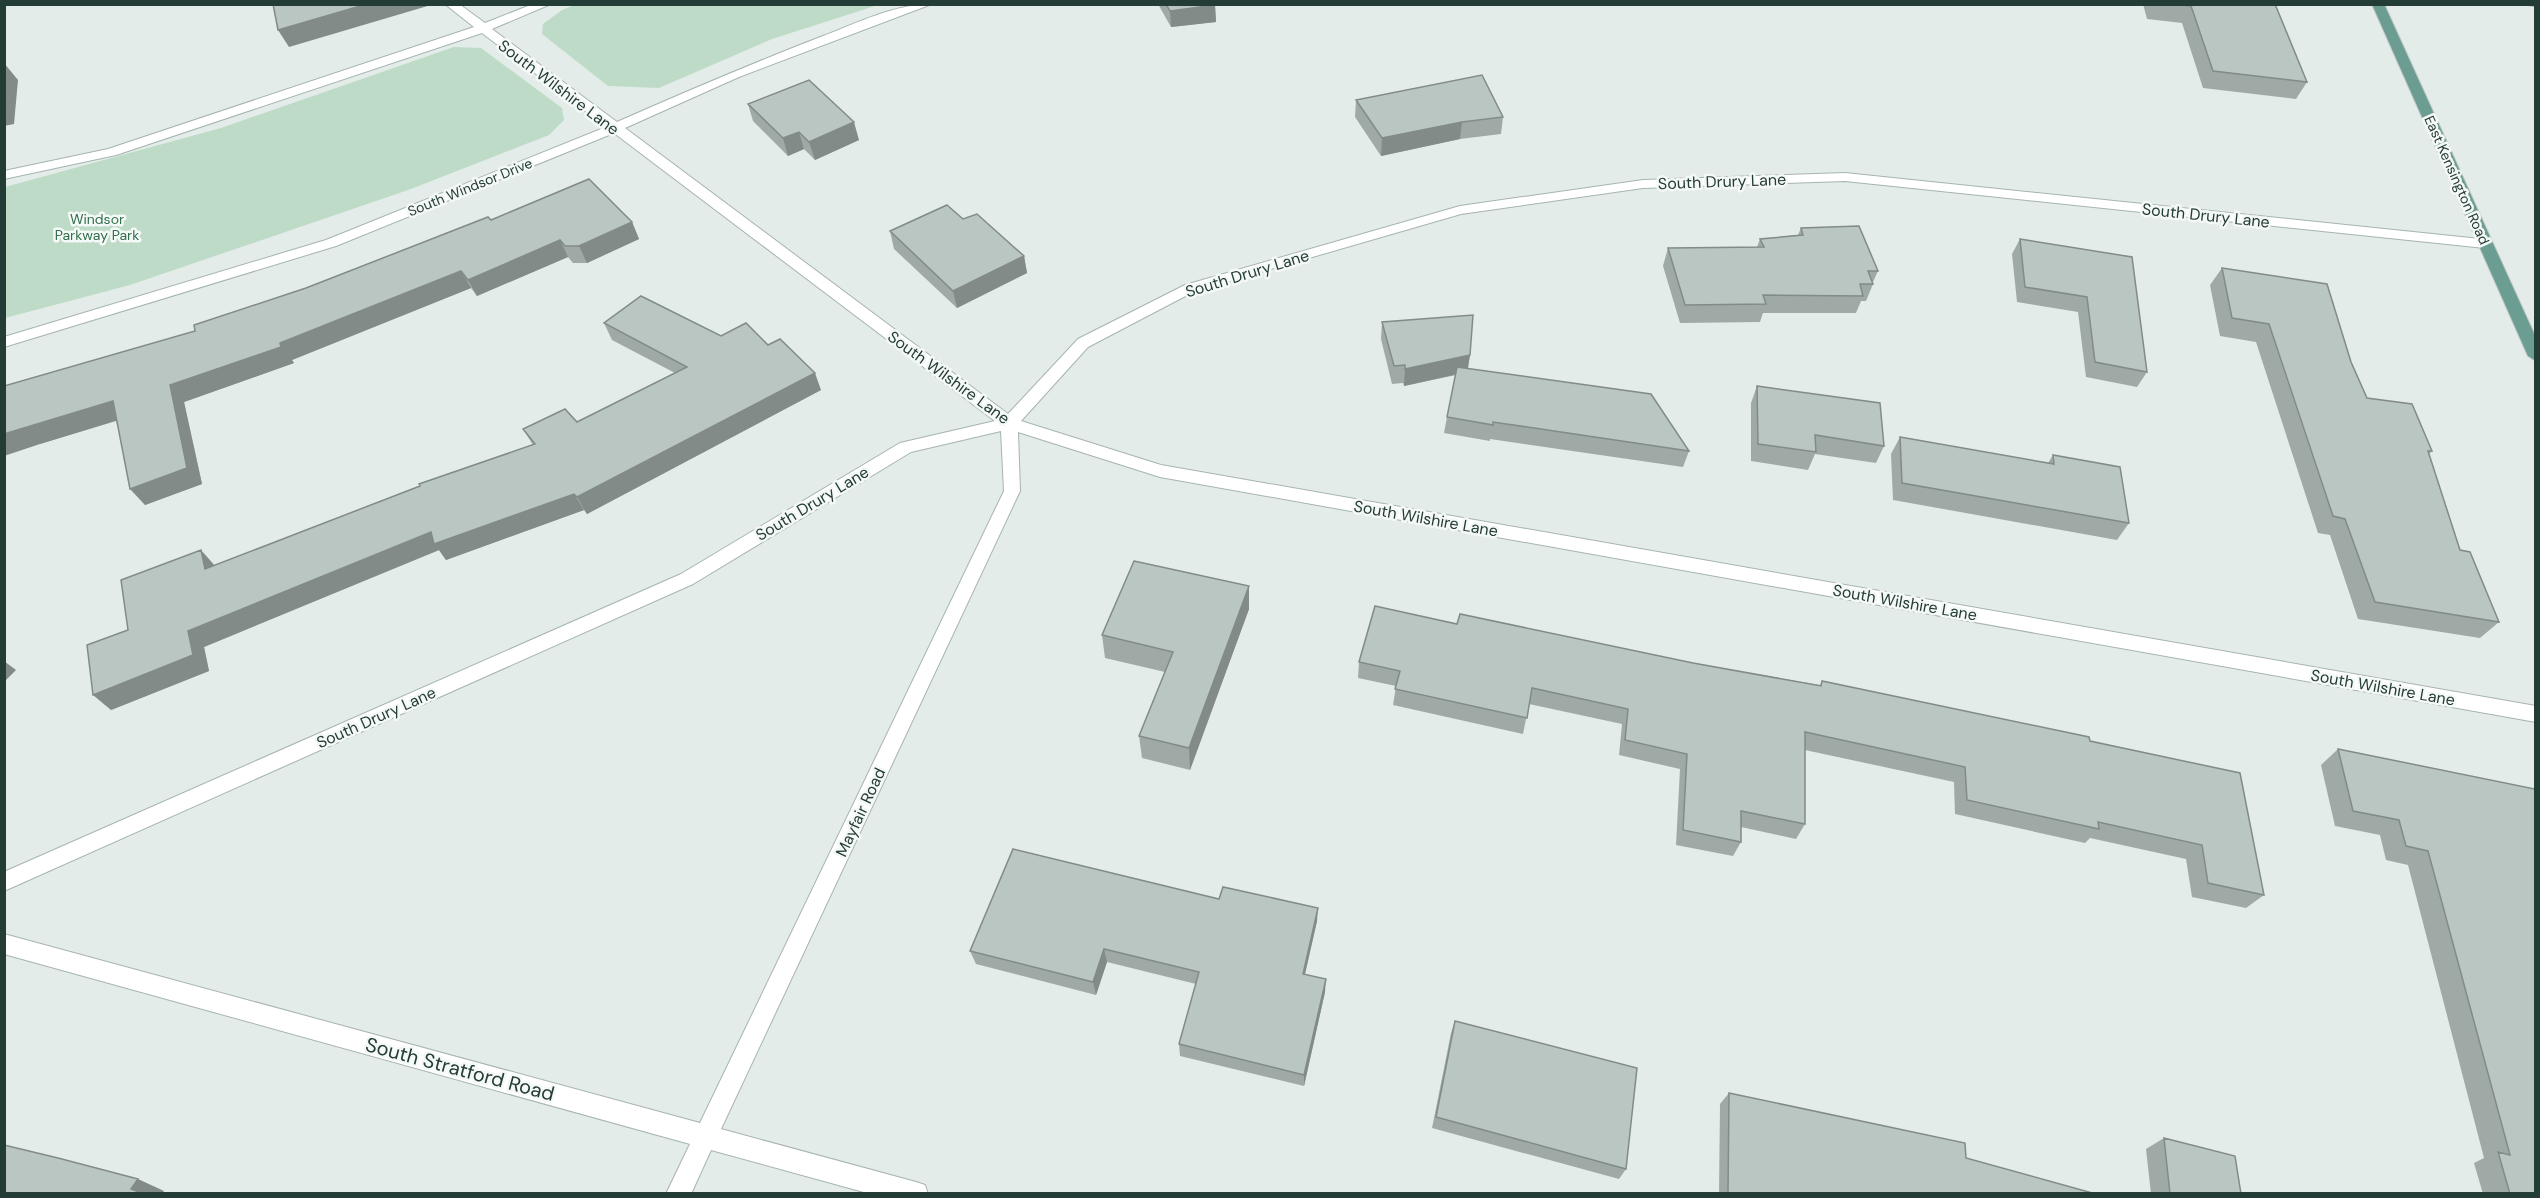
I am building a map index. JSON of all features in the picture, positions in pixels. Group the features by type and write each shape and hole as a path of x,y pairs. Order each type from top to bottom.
{"main road":[{"name":"East Kensington Road","path":"2378,4 2535,356"}],"street":[{"name":"South Wilshire Lane","path":"451,4 481,29 1009,423 1160,471 2535,714"},
{"path":"4,175 111,152 481,29 545,4"},
{"name":"South Windsor Drive","path":"4,342 331,243 614,128 735,74 857,27 926,4"},
{"name":"South Drury Lane","path":"4,882 687,579 906,447 1009,423 1083,343 1190,288 1460,210 1643,184 1845,177 2485,243"},
{"name":"Mayfair Road","path":"678,1194 1012,491 1009,423"},
{"name":"South Stratford Road","path":"4,944 916,1194"}],"green space":[{"path":"577,4 878,5 772,39 659,88 608,86 542,34 543,24 562,10"},
{"name":"Windsor Parkway Park","path":"454,47 481,48 562,108 564,120 549,135 411,189 130,285 5,318 5,187 221,128"}],"building":[{"path":"273,4 367,4 278,30"},
{"path":"1166,4 1215,4 1215,5 1170,11"},
{"path":"2178,4 2275,4 2307,82 2213,71 2191,6"},
{"path":"1482,75 1503,117 1462,122 1382,138 1356,100"},
{"path":"809,80 854,122 809,142 799,132 783,138 748,104"},
{"path":"589,179 632,222 579,246 565,246 560,240 468,280 461,271 280,343 281,347 170,385 187,468 130,489 113,401 4,434 4,386 195,331 194,325 306,288 488,217 491,220"},
{"path":"947,205 963,219 977,214 1024,256 953,291 890,231"},
{"path":"1859,226 1878,271 1868,271 1873,284 1860,284 1863,296 1763,295 1766,304 1685,305 1668,248 1764,247 1760,239 1803,235 1801,228"},
{"path":"2020,239 2132,257 2147,372 2095,362 2087,297 2025,287"},
{"path":"2222,268 2327,284 2351,362 2367,398 2412,404 2432,451 2428,451 2460,550 2470,552 2499,622 2375,602 2345,519 2333,516 2269,324 2232,318"},
{"path":"641,296 721,336 746,323 768,345 780,339 815,373 577,497 574,494 434,544 431,532 188,631 193,655 93,695 87,645 128,630 121,580 201,550 205,569 420,486 419,484 535,444 523,429 565,409 577,422 687,367 604,323"},
{"path":"1473,315 1470,355 1405,369 1405,365 1394,366 1382,322"},
{"path":"1457,367 1651,394 1689,451 1447,417"},
{"path":"1757,386 1880,403 1884,446 1815,435 1816,452 1758,444"},
{"path":"1900,437 2054,464 2053,455 2120,467 2129,523 1902,483"},
{"path":"1134,561 1249,586 1189,748 1139,736 1173,652 1102,635"},
{"path":"1375,606 1457,624 1460,614 1693,663 1821,686 1822,681 2089,737 2090,741 2240,773 2264,895 2208,883 2202,845 2098,822 2099,829 1967,800 1965,767 1805,732 1805,824 1741,811 1741,842 1683,830 1687,754 1625,740 1628,709 1532,688 1527,718 1395,689 1400,671 1359,662"},
{"path":"2338,749 2535,789 2535,1194 2510,1194 2498,1152 2510,1155 2428,851 2406,846 2399,820 2353,811"},
{"path":"1013,849 1219,899 1223,887 1318,908 1303,974 1326,979 1304,1075 1179,1044 1199,972 1104,949 1093,982 970,951"},
{"path":"1455,1021 1637,1068 1626,1169 1436,1117"},
{"path":"1729,1093 1965,1143 1966,1158 2096,1194 1728,1193"},
{"path":"2164,1138 2235,1156 2241,1194 2170,1194"},
{"path":"4,1145 138,1179 131,1189 144,1194 4,1194"}]}
